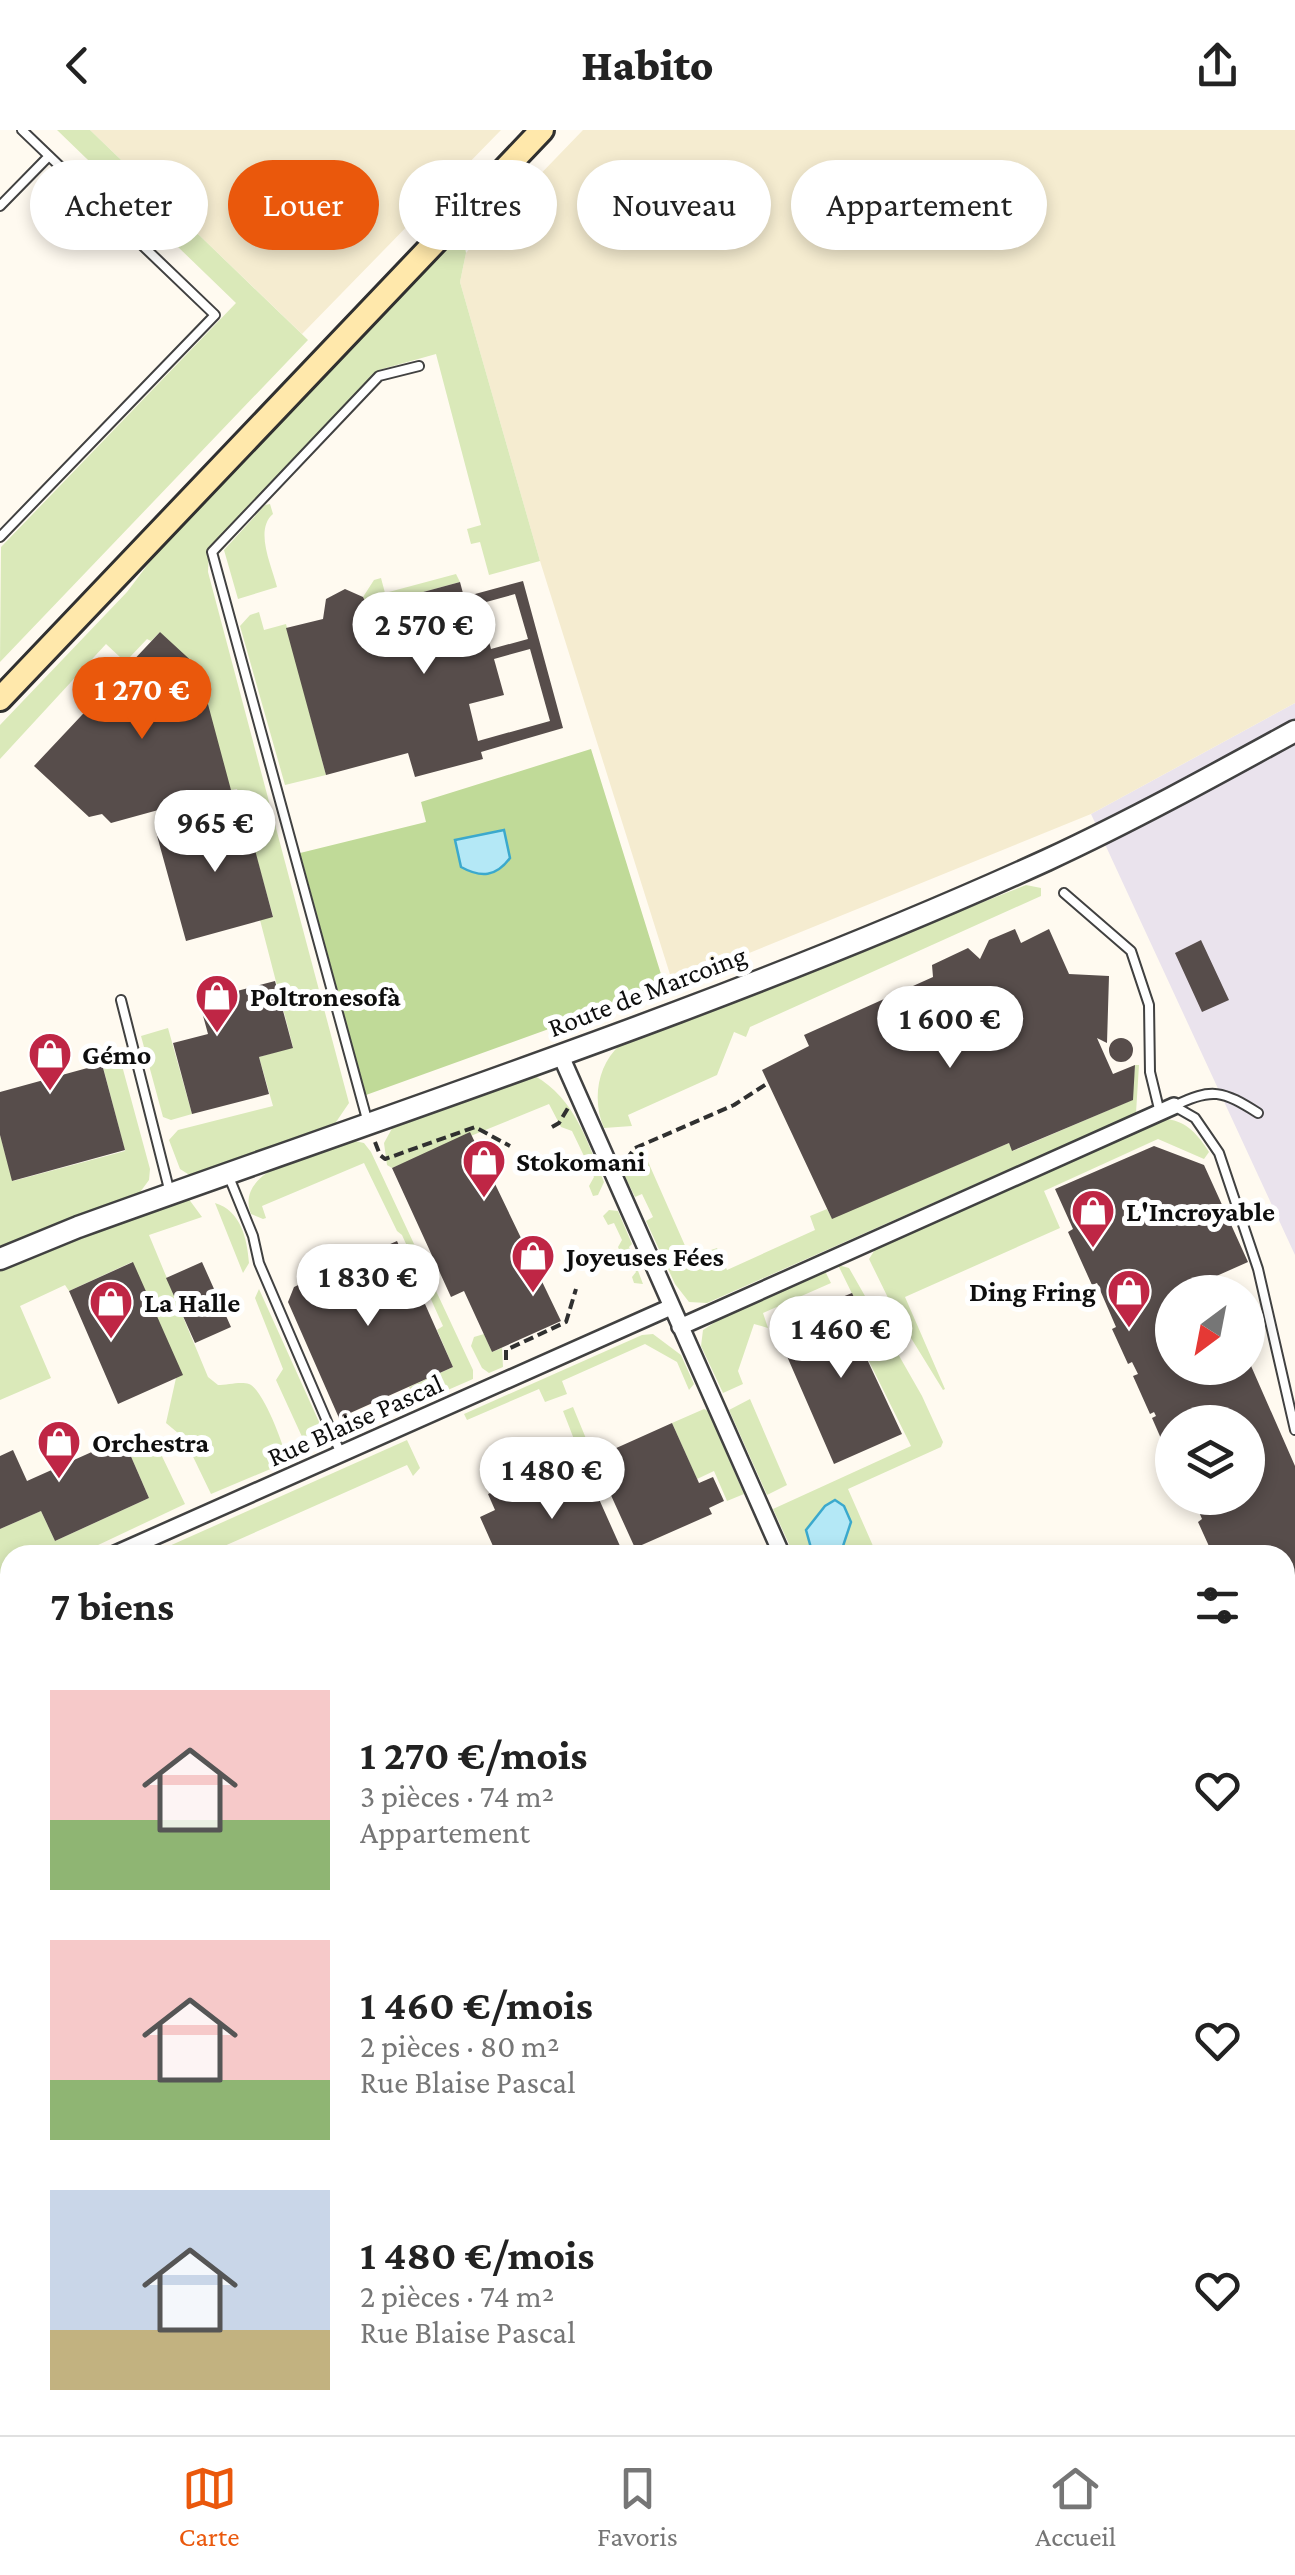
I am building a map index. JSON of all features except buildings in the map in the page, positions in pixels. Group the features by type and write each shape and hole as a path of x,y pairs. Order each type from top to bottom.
{"main road":[{"path":"0,699 542,130"}],"street":[{"name":"Route de Marcoing","path":"0,1259 170,1193 560,1054 981,889 1133,818 1295,731"},
{"path":"560,1054 778,1545"},
{"path":"680,1326 1167,1110"},
{"name":"Rue Blaise Pascal","path":"136,1545 672,1307"}],"lane":[{"path":"0,537 215,314 22,130"},
{"path":"0,206 49,156"},
{"path":"368,1123 212,552 379,376 419,366"},
{"path":"1064,893 1131,951 1149,1005 1150,1072 1167,1110 1195,1118 1219,1153 1258,1269 1295,1430"},
{"path":"121,1000 170,1193"},
{"path":"1167,1110 1203,1093 1224,1094 1258,1113"},
{"path":"228,1173 259,1264 341,1454"}],"path":[{"path":"616,1183 635,1148 734,1105 768,1083"},
{"path":"368,1123 385,1159 475,1127 510,1146"},
{"path":"506,1380 506,1350 566,1322 576,1289"}],"shaded area":[{"path":"90,130 501,130 472,160 399,160 399,235 302,334 208,244 208,160 121,160"},
{"path":"583,130 1295,130 1295,703 1091,814 673,984 540,561 460,282 468,250 557,250 554,160"},
{"path":"1295,703 1295,1255 1091,814"}],"green space":[{"path":"57,130 90,130 121,160 88,160"},
{"path":"208,244 308,340 0,662 1,547 236,303 181,250 208,250"},
{"path":"444,250 465,250 460,282 540,561 489,575 480,542 471,544 467,529 481,525 436,354 379,370 209,550 208,572 349,1103 334,1125 191,1176 180,1169 169,1140 178,1130 273,1106 259,1057 293,1047 260,920 273,916 237,789 231,790 160,632 130,657 121,658 106,644 0,759 0,725 127,592 164,543"},
{"path":"270,504 273,514 265,529 265,539 277,587 238,599 224,550"},
{"path":"456,574 460,582 368,607 363,597 374,580 381,578 385,593"},
{"path":"259,612 264,630 286,624 326,775 285,785 240,626"},
{"path":"591,749 665,987 366,1095 300,853 426,822 421,802"},
{"path":"1026,885 1041,888 1041,896 750,1027 746,1037 734,1032 717,1075 628,1115 632,1126 604,1128 598,1106 599,1084 606,1063 620,1045"},
{"path":"168,1028 192,1114 171,1120 163,1117 141,1036"},
{"path":"121,1062 150,1169 149,1180 138,1195 0,1246 0,1135 13,1181 125,1151 103,1067"},
{"path":"1135,1065 1139,1065 1136,1113 707,1303 689,1302 675,1284 646,1221 653,1217 642,1194 635,1197 623,1173 634,1152 642,1148 690,1257 717,1248 727,1270 815,1230 810,1216 827,1209 832,1218 1009,1143 1013,1151 1132,1100"},
{"path":"535,1076 560,1096 578,1122 604,1182 598,1195 593,1196 589,1186 594,1177 572,1131 561,1127 549,1104 392,1168 387,1165 384,1143 395,1123"},
{"path":"1167,1119 1187,1126 1196,1135 1209,1152 1204,1159 1158,1139 1044,1191 1060,1228 905,1297 943,1390 895,1312 869,1259 876,1248"},
{"path":"350,1140 364,1143 371,1152 473,1370 473,1379 418,1403 409,1387 453,1367 437,1330 443,1326 364,1163 262,1206 266,1218 251,1214 249,1198 254,1185 266,1174 282,1164"},
{"path":"188,1198 202,1217 149,1235 208,1377 218,1385 246,1383 255,1388 272,1419 287,1462 211,1494 184,1438 166,1423 176,1378 182,1375 132,1262 69,1291 65,1285 20,1306 51,1378 0,1400 0,1270 55,1245"},
{"path":"215,1203 231,1212 241,1227 249,1263 243,1273"},
{"path":"609,1210 618,1211 643,1284 634,1283 632,1277 636,1272 629,1257 622,1257 618,1247 622,1240 614,1223 608,1225 603,1216"},
{"path":"838,1265 849,1268 922,1396 943,1442 941,1447 848,1489 873,1545 789,1545 773,1509 911,1446 851,1325 864,1318"},
{"path":"825,1271 831,1283 763,1313 768,1328 754,1324 738,1371 743,1384 723,1393 701,1346 703,1330"},
{"path":"259,1289 329,1444 309,1452 276,1380 283,1369 255,1298"},
{"path":"484,1334 492,1352 502,1348 503,1367 489,1373 482,1368 471,1346 474,1337"},
{"path":"653,1334 681,1355 694,1384 689,1390 677,1362 645,1344 562,1381 567,1394 545,1402 539,1389 467,1420 464,1414 642,1335"},
{"path":"750,1399 787,1485 767,1495 729,1410"},
{"path":"573,1407 594,1458 586,1470 563,1411"},
{"path":"704,1409 744,1494 727,1501 714,1471 697,1479 672,1423"},
{"path":"123,1438 159,1450 185,1504 98,1545 0,1545 0,1529 41,1511 55,1541 149,1498"},
{"path":"407,1440 420,1468 413,1476 407,1465 227,1545 171,1545"}],"water":[{"path":"504,830 510,858 505,864 488,874 461,867 455,840"},
{"path":"835,1500 844,1506 851,1522 843,1545 810,1545 806,1530 825,1506"}],"place":[{"name":"Poltronesofà","path":"217,1034"},
{"name":"Gémo","path":"50,1092"},
{"name":"Stokomani","path":"484,1199"},
{"name":"L'Incroyable","path":"1093,1249"},
{"name":"Joyeuses Fées","path":"533,1294"},
{"name":"Ding Fring","path":"1129,1329"},
{"name":"La Halle","path":"111,1340"},
{"name":"Orchestra","path":"59,1480"}]}
